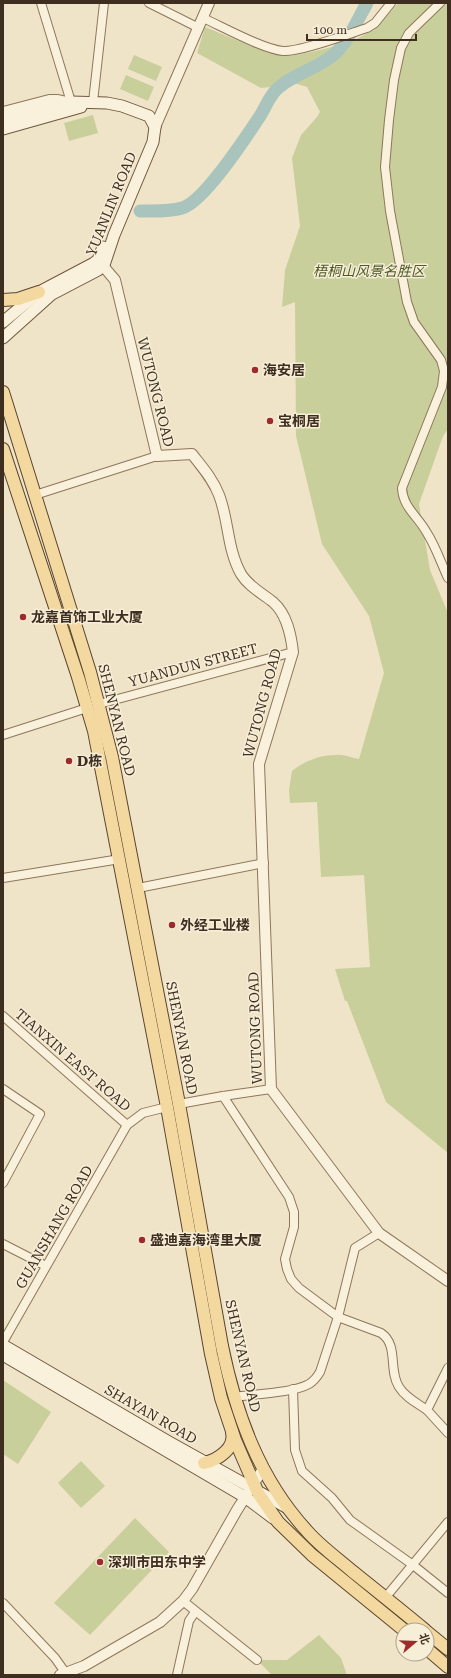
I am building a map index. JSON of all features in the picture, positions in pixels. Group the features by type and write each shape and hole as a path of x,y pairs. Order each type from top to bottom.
{"main road":[{"path":"3,119 71,102 93,102 122,106 149,116 155,127"},
{"path":"3,130 93,102"},
{"name":"YUANLIN ROAD","path":"3,338 52,294 98,270 147,139 155,127"},
{"name":"YUANLIN ROAD","path":"3,322 39,292 94,263 101,262"},
{"path":"3,300 18,299 39,292"},
{"name":"SHENYAN ROAD","path":"3,392 99,704 112,757 179,1104 222,1346 234,1397 249,1439 263,1469 286,1507 307,1532 321,1545 415,1622"},
{"name":"SHENYAN ROAD","path":"3,449 87,708 102,771 167,1107 212,1354 221,1398 230,1427 245,1465 252,1490 278,1522 312,1555 395,1623"},
{"path":"126,890 138,888"},
{"name":"SHAYAN ROAD","path":"3,1344 252,1490"},
{"name":"SHAYAN ROAD","path":"3,1355 286,1507"},
{"path":"204,1462 218,1458 228,1449 233,1436 230,1427"},
{"name":"SHENYAN ROAD","path":"435,1638 448,1648"},
{"path":"435,1656 448,1667"}],"street":[{"path":"41,3 71,102"},
{"path":"93,102 104,3"},
{"path":"149,3 199,28"},
{"name":"YUANLIN ROAD","path":"155,127 209,3"},
{"path":"203,18 270,48 284,51 367,28 375,23 391,3"},
{"path":"440,3 409,33 402,48 394,80 385,167 390,211 407,302 414,322 441,360 444,371 442,387 402,488 402,496 405,505 428,534 448,578"},
{"path":"3,111 49,99 57,98 71,102"},
{"name":"WUTONG ROAD","path":"101,262 115,280 157,456 192,454 214,482 223,506 230,546 235,562 242,575 250,585 274,603 281,611 291,638 293,652 259,764 264,863 271,1089 379,1234 448,1281"},
{"path":"34,495 157,456"},
{"name":"YUANDUN STREET","path":"99,704 293,652"},
{"path":"3,735 87,708"},
{"path":"3,878 120,859"},
{"path":"138,888 264,863"},
{"name":"TIANXIN EAST ROAD","path":"3,1016 127,1125 143,1113 167,1107"},
{"path":"3,1089 40,1114 3,1183"},
{"path":"179,1104 271,1089"},
{"path":"223,1096 289,1197 294,1212 294,1227 285,1259 291,1279 299,1288 338,1317 381,1333 387,1337 391,1344 394,1374 398,1385 404,1394 427,1410 448,1433"},
{"name":"GUANSHANG ROAD","path":"3,1344 127,1125"},
{"path":"234,1397 293,1389 309,1384 316,1379 320,1372 338,1317 355,1248 379,1234"},
{"path":"3,1244 46,1266"},
{"path":"427,1410 448,1368"},
{"path":"293,1389 295,1450 302,1471 332,1498 350,1520 413,1565 448,1594"},
{"path":"3,1603 55,1658 64,1674 84,1666 160,1622 183,1601 192,1589 252,1490 263,1469"},
{"path":"385,1598 448,1522"},
{"path":"183,1601 257,1660"},
{"path":"178,1675 189,1621 196,1612"}],"green space":[{"name":"梧桐山风景名胜区","path":"398,3 448,3 448,429 443,436 419,504 430,570 448,613 448,1153 386,1102 347,1001 345,1001 335,969 370,967 364,875 321,877 317,802 290,803 289,790 292,771 297,767 312,759 330,755 342,755 359,759 384,673 369,616 322,544 296,436 295,302 282,307 285,270 300,226 292,158 301,135 320,112 307,87 297,84 261,88 197,53 205,27 268,53 290,56 316,51 351,42 375,29"},
{"path":"134,55 162,67 156,81 128,69"},
{"path":"126,75 154,87 148,101 120,89"},
{"path":"93,115 98,133 69,141 64,123"},
{"path":"3,1380 51,1412 18,1464 3,1454"},
{"path":"81,1461 105,1486 81,1508 58,1483"},
{"path":"135,1518 169,1552 90,1635 54,1603"},
{"path":"319,1635 341,1658 347,1675 272,1675 257,1660 287,1660"}],"waterway":[{"path":"140,211 166,211 182,208 202,194 235,153 275,91 284,83 319,65 332,56 343,45 367,3"}],"place":[{"name":"海安居","path":"255,370"},
{"name":"宝桐居","path":"270,421"},
{"name":"龙嘉首饰工业大厦","path":"23,617"},
{"name":"D栋","path":"69,761"},
{"name":"外经工业楼","path":"172,925"},
{"name":"盛迪嘉海湾里大厦","path":"142,1240"},
{"name":"深圳市田东中学","path":"100,1562"}]}
